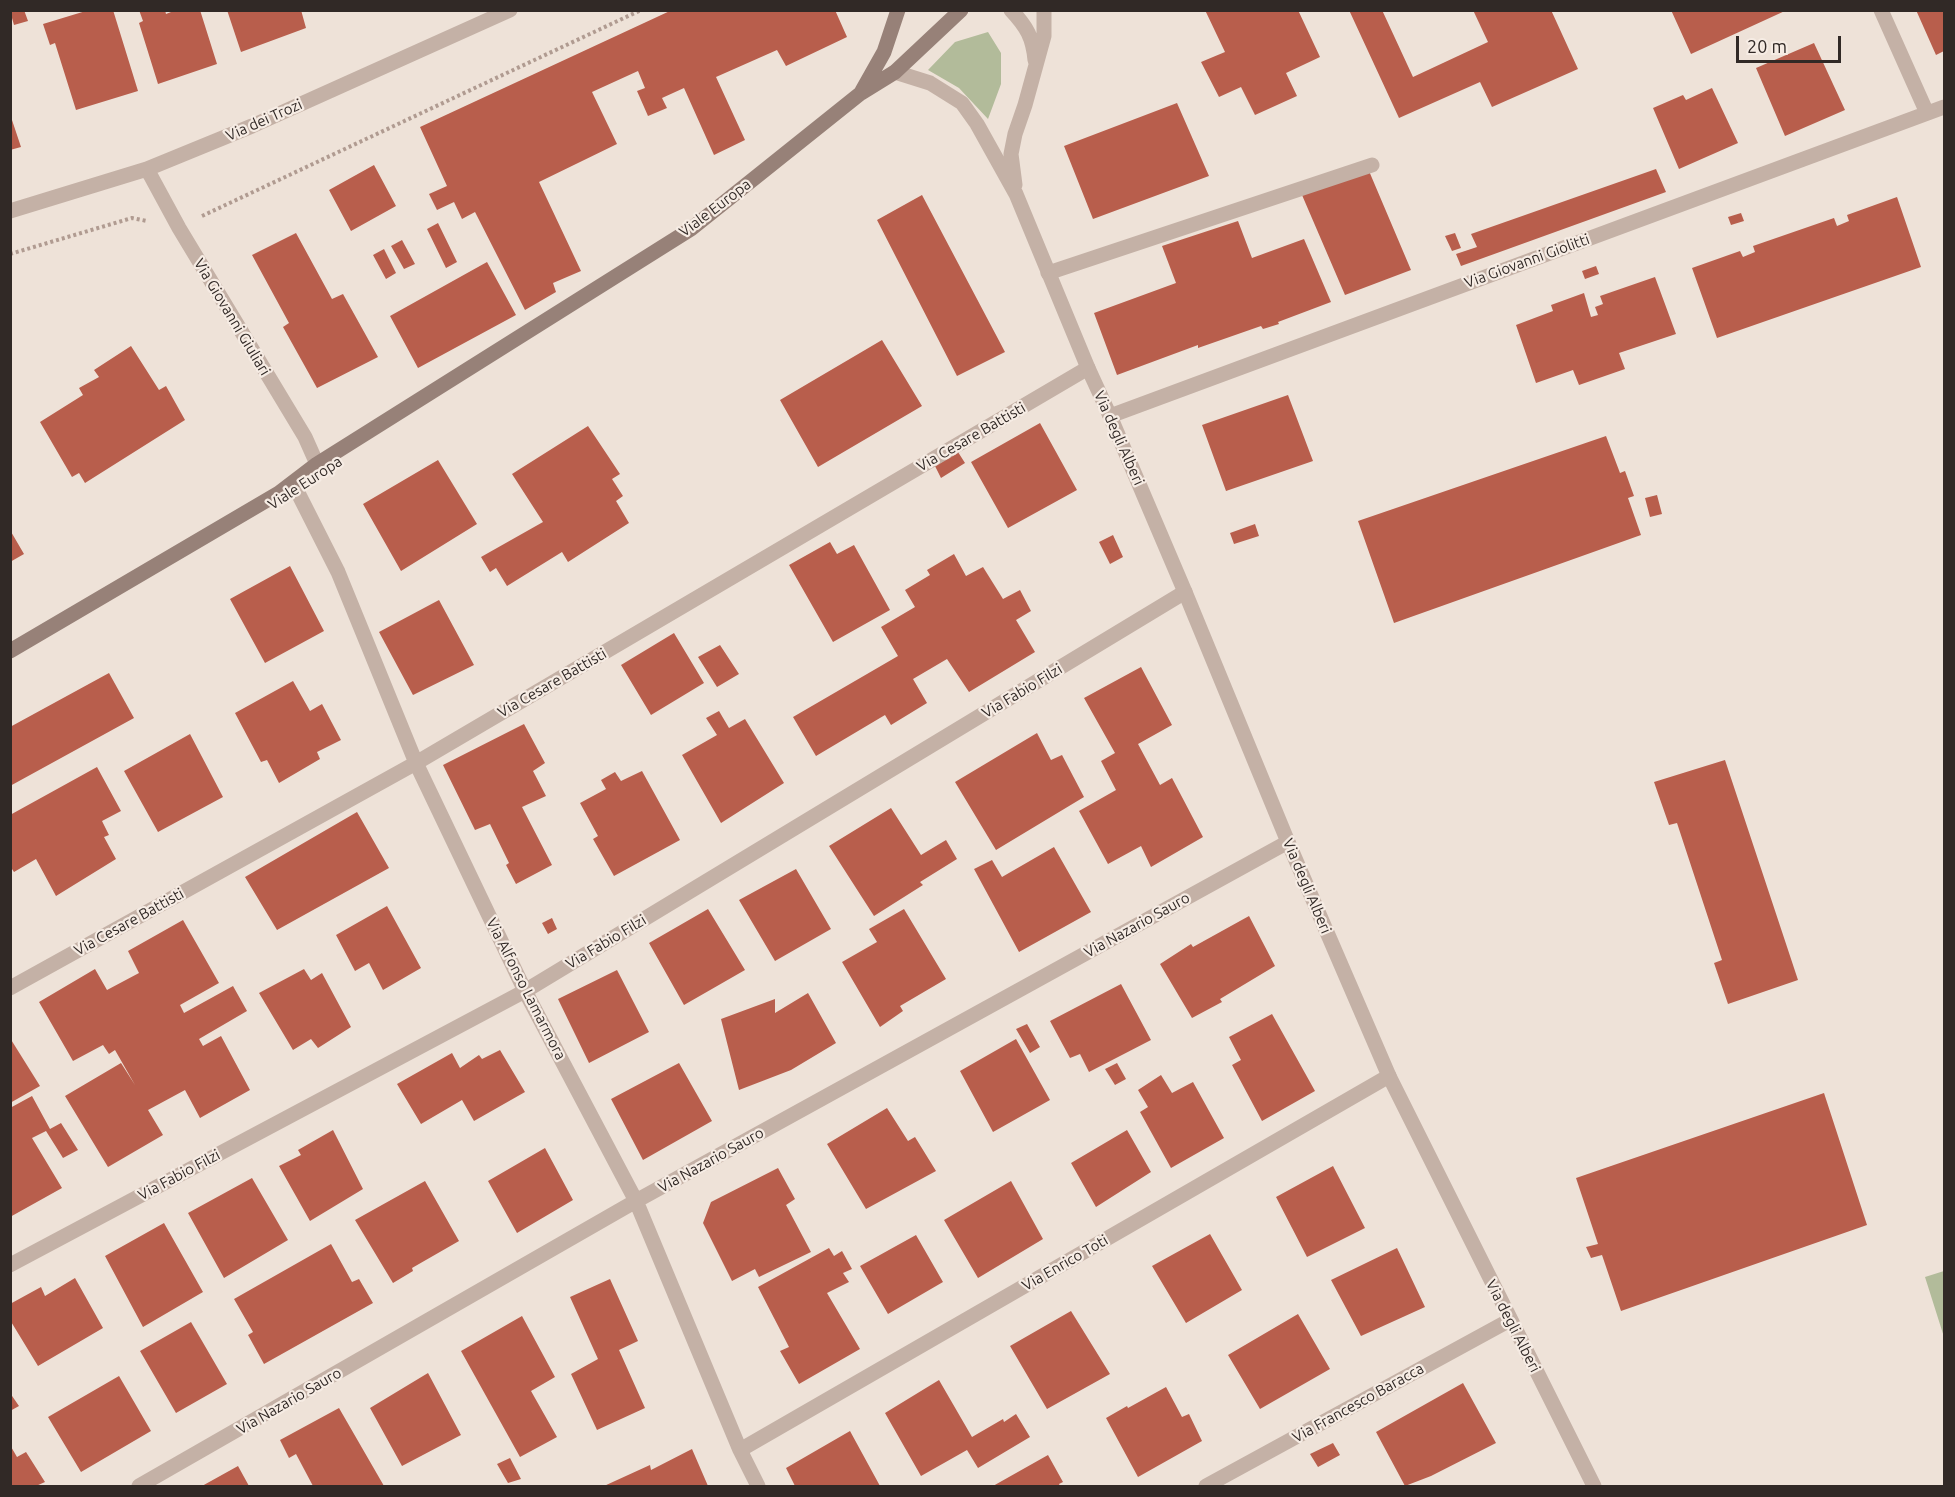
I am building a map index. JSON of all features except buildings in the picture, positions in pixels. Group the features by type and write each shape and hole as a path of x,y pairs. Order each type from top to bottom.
{"main road":[{"name":"Viale Europa","path":"861,93 884,52 898,10"},
{"name":"Viale Europa","path":"10,651 279,493 317,464 690,229 861,93 895,72 962,10"},
{"name":"Viale Europa","path":"100,598 166,567 297,491 499,350"}],"street":[{"name":"Via dei Trozi","path":"10,211 147,169 252,126 510,10"},
{"name":"Via degli Alberi","path":"1011,10 1023,23 1033,42 1036,69"},
{"name":"Via degli Alberi","path":"1016,194 1011,154 1044,36 1044,10"},
{"path":"1881,10 1927,113"},
{"name":"Via degli Alberi","path":"895,72 930,83 962,104 977,124 1016,194 1288,842 1389,1076 1594,1486"},
{"name":"Via Giovanni Giolitti","path":"1110,416 1944,107"},
{"path":"1048,273 1372,165"},
{"name":"Via Giovanni Giuliari","path":"147,169 179,228 305,437 317,464"},
{"name":"Via Cesare Battisti","path":"10,988 416,763 1088,368"},
{"name":"Via Alfonso Lamarmora","path":"297,491 338,572 416,763 525,991 636,1201 740,1450 758,1486"},
{"name":"Via Fabio Filzi","path":"10,1265 525,991 1185,592"},
{"name":"Via Nazario Sauro","path":"140,1486 636,1201 1288,842"},
{"name":"Via Enrico Toti","path":"740,1450 1389,1076"},
{"name":"Via Francesco Baracca","path":"1206,1486 1509,1320"}],"path":[{"path":"10,254 132,218 179,228 641,10"}],"green space":[{"path":"988,32 1001,53 1001,84 988,119 959,88 928,70 955,42"},
{"path":"1944,1271 1944,1337 1925,1277"}]}
